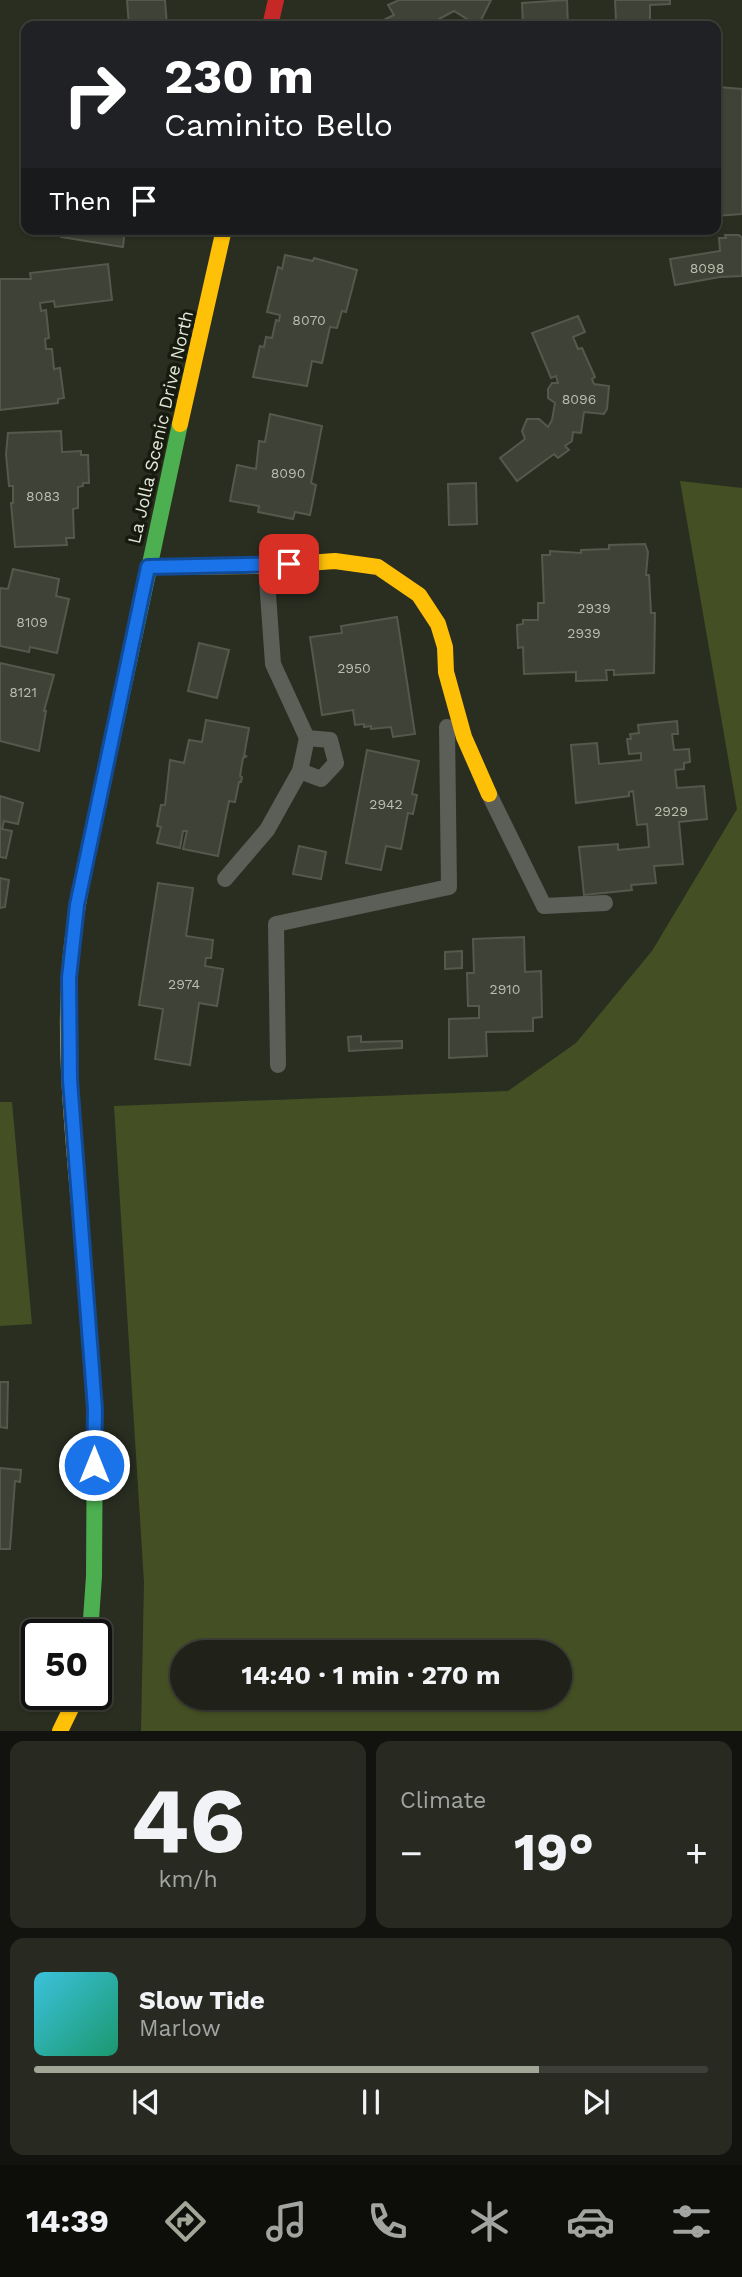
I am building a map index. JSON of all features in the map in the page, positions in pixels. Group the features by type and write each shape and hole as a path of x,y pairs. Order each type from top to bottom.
{"main road":[{"path":"271,21 276,0"},
{"name":"La Jolla Scenic Drive North","path":"91,1619 94,1576 95,1409 70,1080 69,978 77,905 148,567 223,235"},
{"path":"148,567 266,566 335,561 378,568 419,595 438,624 445,647 446,672 464,737 489,794"},
{"path":"60,1731 70,1710"}],"lane":[{"path":"225,879 267,830 300,771 307,738 273,664 266,566"},
{"path":"278,1065 276,924 449,887 446,672"},
{"path":"300,771 321,779 336,763 330,740 307,738"},
{"path":"489,794 544,905 605,903"}],"green space":[{"path":"680,481 742,488 742,1731 141,1731 144,1582 114,1106 508,1091 576,1043 652,951 737,809"},
{"path":"0,1102 12,1102 32,1324 0,1326"}],"building":[{"path":"127,0 165,0 167,21 129,21"},
{"path":"399,0 491,0 480,21 470,21 454,11 439,19 440,21 381,21 394,15 388,5"},
{"path":"567,0 568,21 523,21 522,3"},
{"path":"615,0 670,0 670,4 650,5 650,20 616,21"},
{"path":"721,87 742,89 742,214 721,216"},
{"path":"61,235 124,235 123,247"},
{"path":"725,235 739,235 742,238 742,276 675,285 670,259 720,251 719,238 726,238"},
{"path":"285,255 313,261 314,258 357,270 346,312 342,311 337,328 330,327 322,363 312,361 307,386 253,377 260,346 264,347 266,337 272,338 276,320 279,321 280,315 267,312 278,267 282,269"},
{"path":"108,264 112,300 55,307 54,301 40,303 41,311 46,310 49,338 45,339 46,349 52,349 54,369 60,368 64,398 58,399 58,403 0,410 0,279 31,279 30,273"},
{"path":"578,316 585,332 573,337 578,349 582,348 595,377 592,379 594,384 609,386 607,409 604,414 584,412 581,433 573,432 572,441 565,446 569,450 558,458 554,454 517,481 500,458 525,439 522,431 527,419 539,419 548,427 555,403 548,398 548,389 552,383 558,383 556,376 551,378 532,333"},
{"path":"270,414 322,426 311,483 316,485 310,515 295,512 293,519 258,512 259,506 230,501 237,465 256,469 259,441 265,442"},
{"path":"61,431 62,452 81,451 81,455 88,455 89,483 78,487 78,508 73,509 74,538 66,538 67,545 15,547 11,503 13,486 9,486 6,454 8,433"},
{"path":"476,483 477,524 449,525 448,484"},
{"path":"645,544 648,552 646,575 649,575 651,613 655,613 654,673 614,675 614,670 606,670 607,680 576,681 576,672 524,674 523,647 518,648 517,625 523,624 523,620 538,620 538,603 544,603 542,555 550,555 550,551 581,553 581,550 609,549 609,545"},
{"path":"13,569 59,579 56,596 69,599 57,653 30,647 29,652 0,646 0,588 8,589"},
{"path":"397,617 415,734 393,737 391,727 371,729 371,726 364,727 364,724 355,725 353,710 322,715 310,637 342,633 341,626"},
{"path":"199,643 229,650 217,698 188,691"},
{"path":"0,663 54,675 44,711 39,751 0,741"},
{"path":"206,720 249,728 244,756 247,756 243,758 241,782 235,802 229,801 218,856 183,849 187,831 183,831 180,848 157,843 161,827 157,826 161,805 165,805 170,760 184,763 189,740 202,742"},
{"path":"677,721 678,734 672,734 674,750 689,749 690,762 684,763 684,769 675,770 677,788 704,786 707,819 679,822 683,864 654,866 656,883 631,885 632,890 584,895 579,847 618,844 618,850 649,847 647,824 637,825 633,791 629,792 629,796 576,803 571,745 597,743 599,764 641,760 641,753 629,754 627,739 631,739 630,734 639,733 638,725"},
{"path":"367,750 419,761 412,794 417,795 413,814 408,813 401,849 386,846 381,870 346,863"},
{"path":"0,796 23,803 18,824 4,821 2,829 12,831 6,858 0,857"},
{"path":"299,846 326,852 321,879 293,874"},
{"path":"0,878 9,880 5,907 0,908"},
{"path":"158,883 193,888 186,936 213,940 211,958 206,958 205,966 223,969 217,1006 199,1003 190,1065 155,1059 163,1009 139,1005"},
{"path":"524,937 525,972 541,971 542,1017 533,1018 533,1031 486,1032 487,1056 449,1058 449,1019 479,1018 479,1006 468,1006 467,973 474,973 473,939"},
{"path":"462,951 462,968 445,969 445,952"},
{"path":"361,1036 361,1042 402,1041 402,1048 349,1051 348,1037"},
{"path":"0,1382 8,1382 7,1428 0,1427"},
{"path":"0,1468 21,1470 20,1482 15,1481 10,1549 0,1549"}],"traffic: fast":[{"path":"94,825 180,424"},
{"path":"84,1265 95,1409 94,1576 91,1619"}],"traffic: slow":[{"path":"180,424 223,235"},
{"path":"148,567 266,566 335,561 378,567 419,595 438,624 445,647 446,672 464,737 489,794"},
{"path":"84,1265 72,1122 68,1014 73,939 94,825"},
{"path":"60,1731 70,1710"}],"traffic: jam":[{"path":"271,21 276,0"}],"route":[{"path":"94,1465 95,1409 70,1080 69,978 77,905 148,567 289,564"}]}
